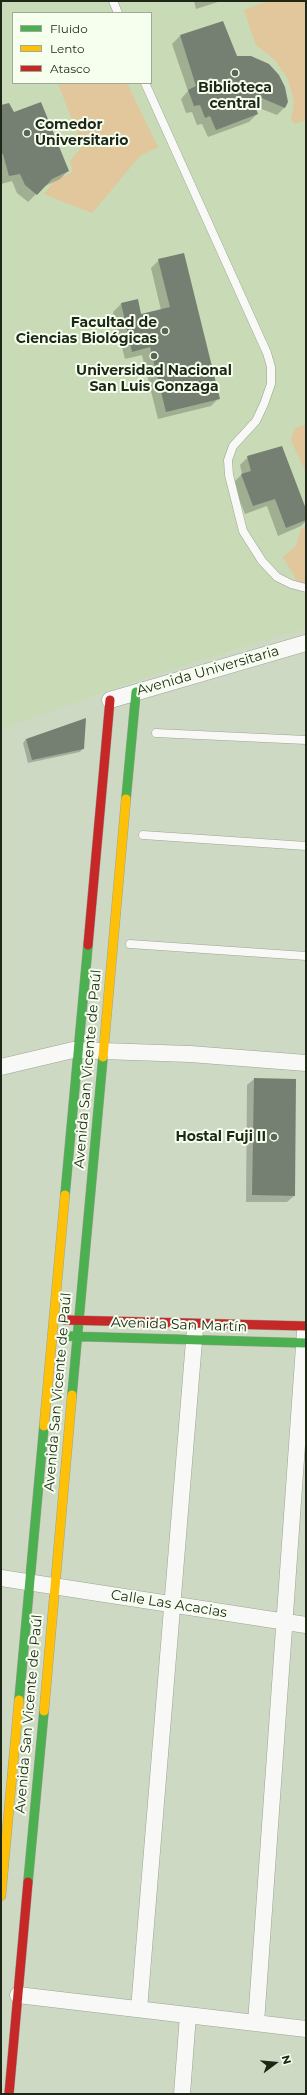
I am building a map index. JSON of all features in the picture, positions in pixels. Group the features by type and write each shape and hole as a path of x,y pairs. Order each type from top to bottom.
{"street":[{"name":"Avenida Universitaria","path":"110,700 306,643"},
{"name":"Avenida San Vicente de Paúl","path":"9,2094 136,692"},
{"name":"Avenida San Vicente de Paúl","path":"1,1896 3,1845 52,1335 110,700"},
{"path":"1,1067 73,1050 190,1054 306,1063"},
{"name":"Avenida San Martín","path":"53,1320 306,1326"},
{"path":"139,2009 196,1323"},
{"path":"256,2023 306,1326"},
{"name":"Avenida San Martín","path":"52,1335 305,1343"},
{"name":"Calle Las Acacias","path":"1,1578 306,1625"},
{"path":"18,1995 306,2029"},
{"path":"182,2094 188,2015"}],"lane":[{"path":"113,1 118,12"},
{"path":"145,84 267,353 271,367 270,384 264,404 256,421 233,446 228,460 229,475 243,531 262,561 277,577 290,584 306,588"},
{"path":"156,733 306,740"},
{"path":"144,835 306,846"},
{"path":"130,944 306,956"}],"shaded area":[{"name":"Universidad Nacional San Luis Gonzaga","path":"1,1 306,1 306,629 268,639 135,681 1,729"},
{"path":"268,1 306,1 306,120 295,124 291,120 294,102 288,79 275,60 256,45 244,10"},
{"path":"58,84 127,84 158,147 140,156 92,213 44,194 54,181 73,172 70,161 82,147"},
{"path":"306,424 306,473 291,440 294,429"},
{"path":"306,526 306,583 297,581 283,557 296,546 301,529"}],"building":[{"name":"Biblioteca central","path":"223,21 237,56 251,56 269,64 279,75 285,87 288,102 285,108 257,96 253,100 258,114 216,130 210,116 205,118 200,105 194,106 188,90 196,86 180,35"},
{"name":"Comedor Universitario","path":"41,102 69,171 52,179 37,195 25,185 20,174 9,176 3,154 1,154 1,105 9,103 14,112"},
{"name":"Facultad de Ciencias Biológicas","path":"184,253 220,399 166,412 150,347 132,352 121,303 138,299 141,314 170,307 158,259"},
{"path":"282,446 306,509 306,520 286,528 275,499 253,506 241,474 251,471 247,456"},
{"path":"86,718 84,749 32,760 26,739"},
{"name":"Hostal Fuji II","path":"254,1078 296,1079 295,1196 252,1195"}],"traffic: fast":[{"path":"126,799 136,692"},
{"path":"65,1195 88,945"},
{"path":"72,1395 103,1057"},
{"path":"63,1336 306,1343"},
{"path":"19,1700 44,1426"},
{"path":"28,1882 44,1711"}],"traffic: slow":[{"path":"103,1057 126,799"},
{"path":"44,1426 65,1195"},
{"path":"44,1711 72,1395"},
{"path":"1,1896 19,1700"}],"traffic: jam":[{"path":"88,945 110,700"},
{"path":"65,1320 306,1326"},
{"path":"9,2094 28,1882"}],"place":[{"name":"Biblioteca central","path":"235,73"},
{"name":"Comedor Universitario","path":"27,133"},
{"name":"Facultad de Ciencias Biológicas","path":"165,331"},
{"name":"Universidad Nacional San Luis Gonzaga","path":"154,356"},
{"name":"Hostal Fuji II","path":"274,1137"}]}
